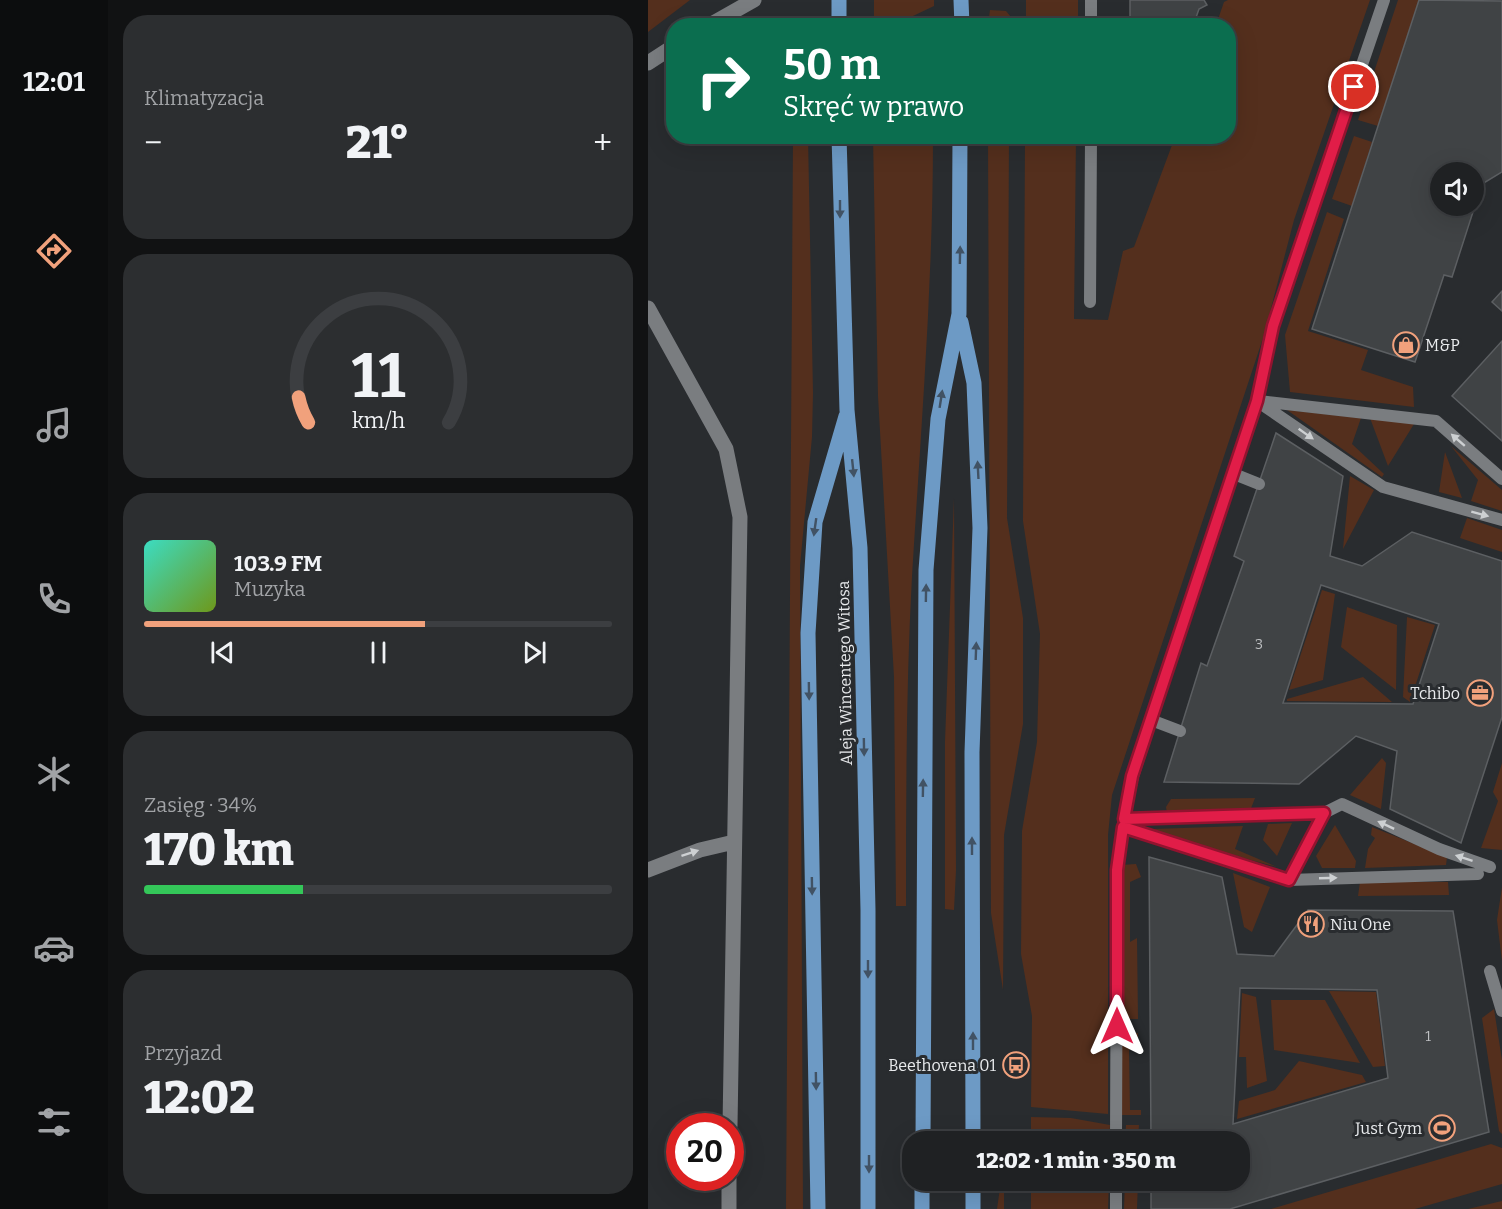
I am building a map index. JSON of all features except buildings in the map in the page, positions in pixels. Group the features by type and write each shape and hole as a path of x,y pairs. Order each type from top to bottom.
{"main road":[{"path":"839,0 839,18"},
{"path":"961,0 962,18"},
{"name":"Aleja Wincentego Witosa","path":"839,144 847,410 860,548 868,910 868,1209"},
{"path":"923,1131 922,910 926,570 938,419 959,314 960,144"},
{"path":"959,314 974,383 980,528 972,752 973,1131"},
{"path":"818,1209 808,633 815,522 847,410"},
{"path":"922,1191 922,1209"},
{"path":"973,1191 973,1209"}],"street":[{"path":"722,18 753,0"},
{"path":"648,63 666,51"},
{"path":"648,308 726,449 740,517 730,1113"},
{"path":"648,870 700,850 734,842"},
{"path":"729,1191 729,1209"}],"lane":[{"path":"1091,0 1091,18"},
{"path":"1116,1131 1117,870 1132,776 1257,401 1273,326 1384,0"},
{"path":"1090,302 1091,144"},
{"path":"1257,401 1436,421 1502,479"},
{"path":"1257,401 1383,487 1502,520"},
{"path":"1234,474 1259,484"},
{"path":"1151,720 1180,731"},
{"path":"1123,823 1324,813 1342,804 1439,849 1490,867"},
{"path":"1289,880 1324,813"},
{"path":"1123,823 1289,880 1478,874"},
{"path":"1490,971 1502,1011"},
{"path":"1116,1191 1116,1209"}],"shaded area":[{"path":"648,0 690,0 666,18 648,32"},
{"path":"874,0 934,0 934,6 909,18 874,18"},
{"path":"1026,0 1078,0 1078,18 1026,18"},
{"path":"1228,0 1370,0 1294,220 1264,335 1112,795 1108,835 1108,1114 1031,1107 1032,1016 1021,954 1022,831 1037,742 1040,634 1023,521 1025,144 1076,144 1074,319 1108,320 1123,251 1134,247 1172,144 1236,144 1236,18 1218,18 1224,2"},
{"path":"1398,0 1419,0 1378,126 1358,120"},
{"path":"990,10 1006,11 1011,17 1011,18 989,18"},
{"path":"1354,136 1372,142 1352,206 1332,199"},
{"path":"793,144 808,144 813,393 812,437 800,566 803,1209 786,1209"},
{"path":"873,144 933,144 929,301 909,658 906,906 896,906 894,677 878,396"},
{"path":"988,144 1009,144 1007,518 1023,618 1023,724 1004,835 1003,990 991,913"},
{"path":"1327,212 1344,219 1308,331 1368,350 1361,370 1413,387 1414,407 1290,392 1285,335"},
{"path":"1287,410 1361,418 1352,444 1384,474 1382,477"},
{"path":"1370,418 1414,424 1388,466"},
{"path":"1451,446 1502,490 1502,511 1471,501 1478,480"},
{"path":"1445,452 1462,498 1439,492"},
{"path":"1350,476 1374,490 1343,549"},
{"path":"954,498 956,870 954,910 945,909 945,742"},
{"path":"1467,518 1502,530 1502,552 1460,538"},
{"path":"1322,590 1335,594 1323,680 1289,690"},
{"path":"1347,607 1397,625 1396,690 1341,647"},
{"path":"1407,617 1435,625 1410,702 1403,697"},
{"path":"1363,677 1392,702 1287,701 1287,699"},
{"path":"1382,758 1386,763 1381,809 1350,795"},
{"path":"1502,763 1502,850 1481,848 1498,801 1493,792"},
{"path":"1255,798 1250,811 1167,813 1166,807 1171,799"},
{"path":"1292,823 1277,856 1263,840 1268,824"},
{"path":"1335,825 1356,861 1355,868 1322,868 1316,856"},
{"path":"1243,826 1235,849 1277,867 1152,833 1153,829"},
{"path":"1372,827 1447,857 1446,865 1365,868 1368,849 1375,838 1371,835"},
{"path":"1136,864 1141,877 1130,882 1130,942 1137,938 1138,1019 1121,1019 1121,865"},
{"path":"1233,873 1270,887 1252,932 1244,927"},
{"path":"1360,882 1448,882 1449,895 1358,896"},
{"path":"1502,887 1502,961 1497,920"},
{"path":"1329,991 1376,992 1385,1066 1373,1067"},
{"path":"1242,993 1256,997 1267,1081 1247,1088 1246,1057 1239,1057"},
{"path":"1271,1000 1325,1000 1360,1063 1274,1050"},
{"path":"1494,1009 1502,1060 1502,1134 1499,1131 1482,1018"},
{"path":"1120,1032 1138,1033 1138,1044 1129,1050 1130,1110 1141,1110 1141,1115 1120,1115"},
{"path":"1299,1061 1362,1075 1366,1082 1237,1119 1239,1101 1275,1090"},
{"path":"1031,1117 1071,1118 1110,1125 1110,1131 1031,1131"},
{"path":"1126,1125 1139,1125 1139,1131 1126,1131"},
{"path":"1491,1144 1502,1148 1502,1184 1415,1209 1271,1209"},
{"path":"1000,1191 1004,1191 1004,1209 997,1209"},
{"path":"1031,1191 1109,1191 1108,1209 1031,1209"},
{"path":"1125,1191 1138,1191 1137,1209 1124,1209"},
{"path":"1502,1201 1502,1209 1468,1209"}],"place":[{"name":"M&P","path":"1406,345"},
{"name":"Tchibo","path":"1480,693"},
{"name":"Niu One","path":"1311,924"},
{"name":"Beethovena 01","path":"1016,1065"},
{"name":"Just Gym","path":"1442,1128"}],"route":[{"path":"1117,1026 1117,870 1123,827 1289,880 1324,813 1124,819 1132,776 1257,401 1273,326 1354,87"}]}
